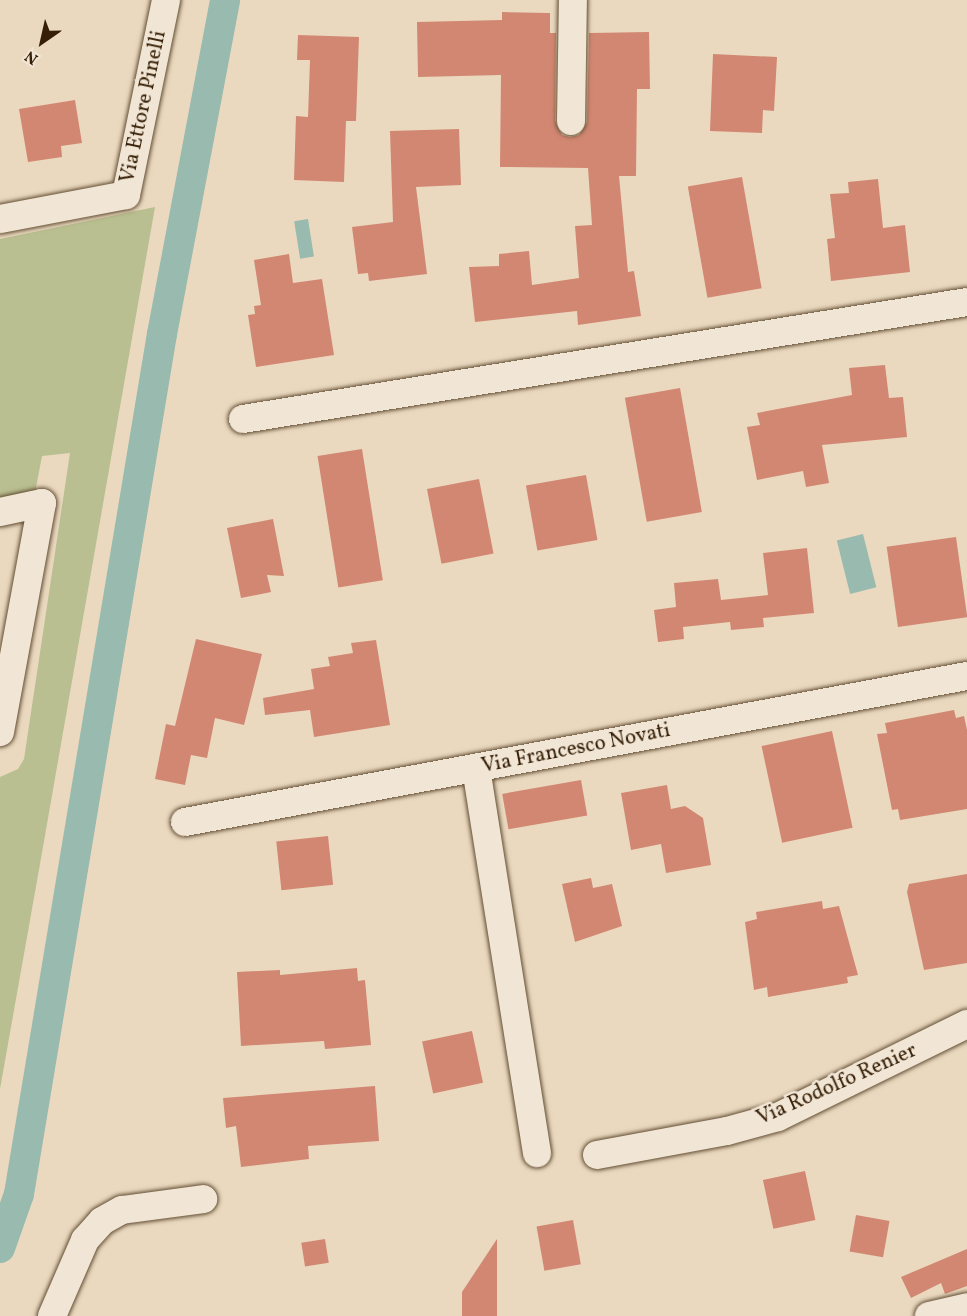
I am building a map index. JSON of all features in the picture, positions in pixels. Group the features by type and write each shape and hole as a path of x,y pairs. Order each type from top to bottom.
{"street":[{"name":"Via Ettore Pinelli","path":"0,219 126,195 166,0"},
{"path":"570,121 573,0"},
{"path":"243,418 967,302"},
{"path":"0,512 42,503 0,732"},
{"name":"Via Francesco Novati","path":"185,822 967,676"},
{"path":"476,768 537,1153"},
{"name":"Via Rodolfo Renier","path":"597,1155 727,1131 778,1116 967,1024"},
{"path":"52,1316 85,1240 102,1221 122,1210 203,1198"},
{"path":"929,1316 967,1307"}],"green space":[{"path":"155,207 0,1089 0,777 18,769 24,759 70,453 42,456 35,493 0,503 0,239"}],"water":[{"path":"308,219 314,257 300,259 294,221"},
{"path":"863,534 876,587 850,594 837,541"}],"building":[{"path":"502,12 550,13 550,33 556,33 555,121 562,135 570,137 579,135 587,122 589,33 649,32 650,89 637,89 636,176 619,176 628,272 634,271 641,316 578,325 577,311 475,322 469,267 499,266 499,254 529,251 532,285 579,278 575,226 592,225 588,168 500,167 501,75 418,77 417,22 502,20"},
{"path":"298,35 359,37 356,121 346,121 344,182 294,180 296,116 308,117 310,60 297,60"},
{"path":"713,54 777,57 774,111 763,110 762,133 710,131"},
{"path":"75,100 82,143 61,146 62,157 28,162 19,109"},
{"path":"459,129 461,185 416,187 427,274 369,281 368,273 358,274 352,227 393,222 390,131"},
{"path":"742,177 762,288 707,298 688,187"},
{"path":"878,179 883,228 905,225 910,272 831,281 827,239 835,238 830,194 849,193 848,182"},
{"path":"289,254 293,283 322,279 334,355 256,367 248,315 255,314 254,306 261,305 254,260"},
{"path":"885,365 889,398 903,397 907,437 822,445 829,483 806,487 803,471 757,480 747,427 760,425 757,413 852,395 849,368"},
{"path":"680,388 702,512 647,522 625,398"},
{"path":"362,449 383,580 338,587 318,456"},
{"path":"586,475 597,540 537,551 526,486"},
{"path":"479,479 494,554 441,564 427,489"},
{"path":"273,519 284,576 267,575 271,592 241,598 227,528"},
{"path":"956,537 967,617 898,627 887,547"},
{"path":"807,548 814,613 763,618 764,627 731,630 730,622 683,627 684,639 658,642 654,610 676,607 674,583 718,579 721,600 768,595 763,553"},
{"path":"196,639 262,654 244,725 215,718 207,758 191,755 185,785 155,779 166,724 175,726"},
{"path":"376,640 390,725 314,737 310,710 265,715 263,698 314,689 311,669 330,666 328,657 353,653 351,643"},
{"path":"954,710 956,718 964,716 967,730 967,809 900,820 898,809 892,810 877,734 887,733 885,723"},
{"path":"832,731 853,828 782,843 762,746"},
{"path":"581,780 587,815 508,829 502,794"},
{"path":"667,785 671,809 685,806 703,818 711,865 666,873 661,844 631,850 621,793"},
{"path":"328,836 333,885 281,890 276,841"},
{"path":"967,874 967,963 924,970 907,892 909,884"},
{"path":"591,878 593,888 612,884 622,926 575,942 562,884"},
{"path":"822,901 823,909 839,906 858,975 847,977 848,983 768,997 767,987 754,990 745,922 757,919 756,912"},
{"path":"357,968 358,981 365,980 371,1045 325,1049 324,1041 241,1046 237,972 280,970 280,975"},
{"path":"472,1031 483,1083 433,1093 422,1042"},
{"path":"375,1086 379,1141 308,1146 309,1159 241,1167 236,1126 226,1128 223,1098"},
{"path":"805,1171 815,1220 773,1229 763,1180"},
{"path":"856,1215 889,1221 883,1257 850,1251"},
{"path":"573,1220 581,1264 544,1271 537,1226"},
{"path":"325,1239 329,1263 305,1266 301,1243"},
{"path":"497,1239 497,1316 462,1316 462,1292"},
{"path":"967,1249 967,1286 945,1294 941,1283 911,1298 901,1277"}],"waterway":[{"path":"0,1248 19,1194 162,334 225,0"}]}
